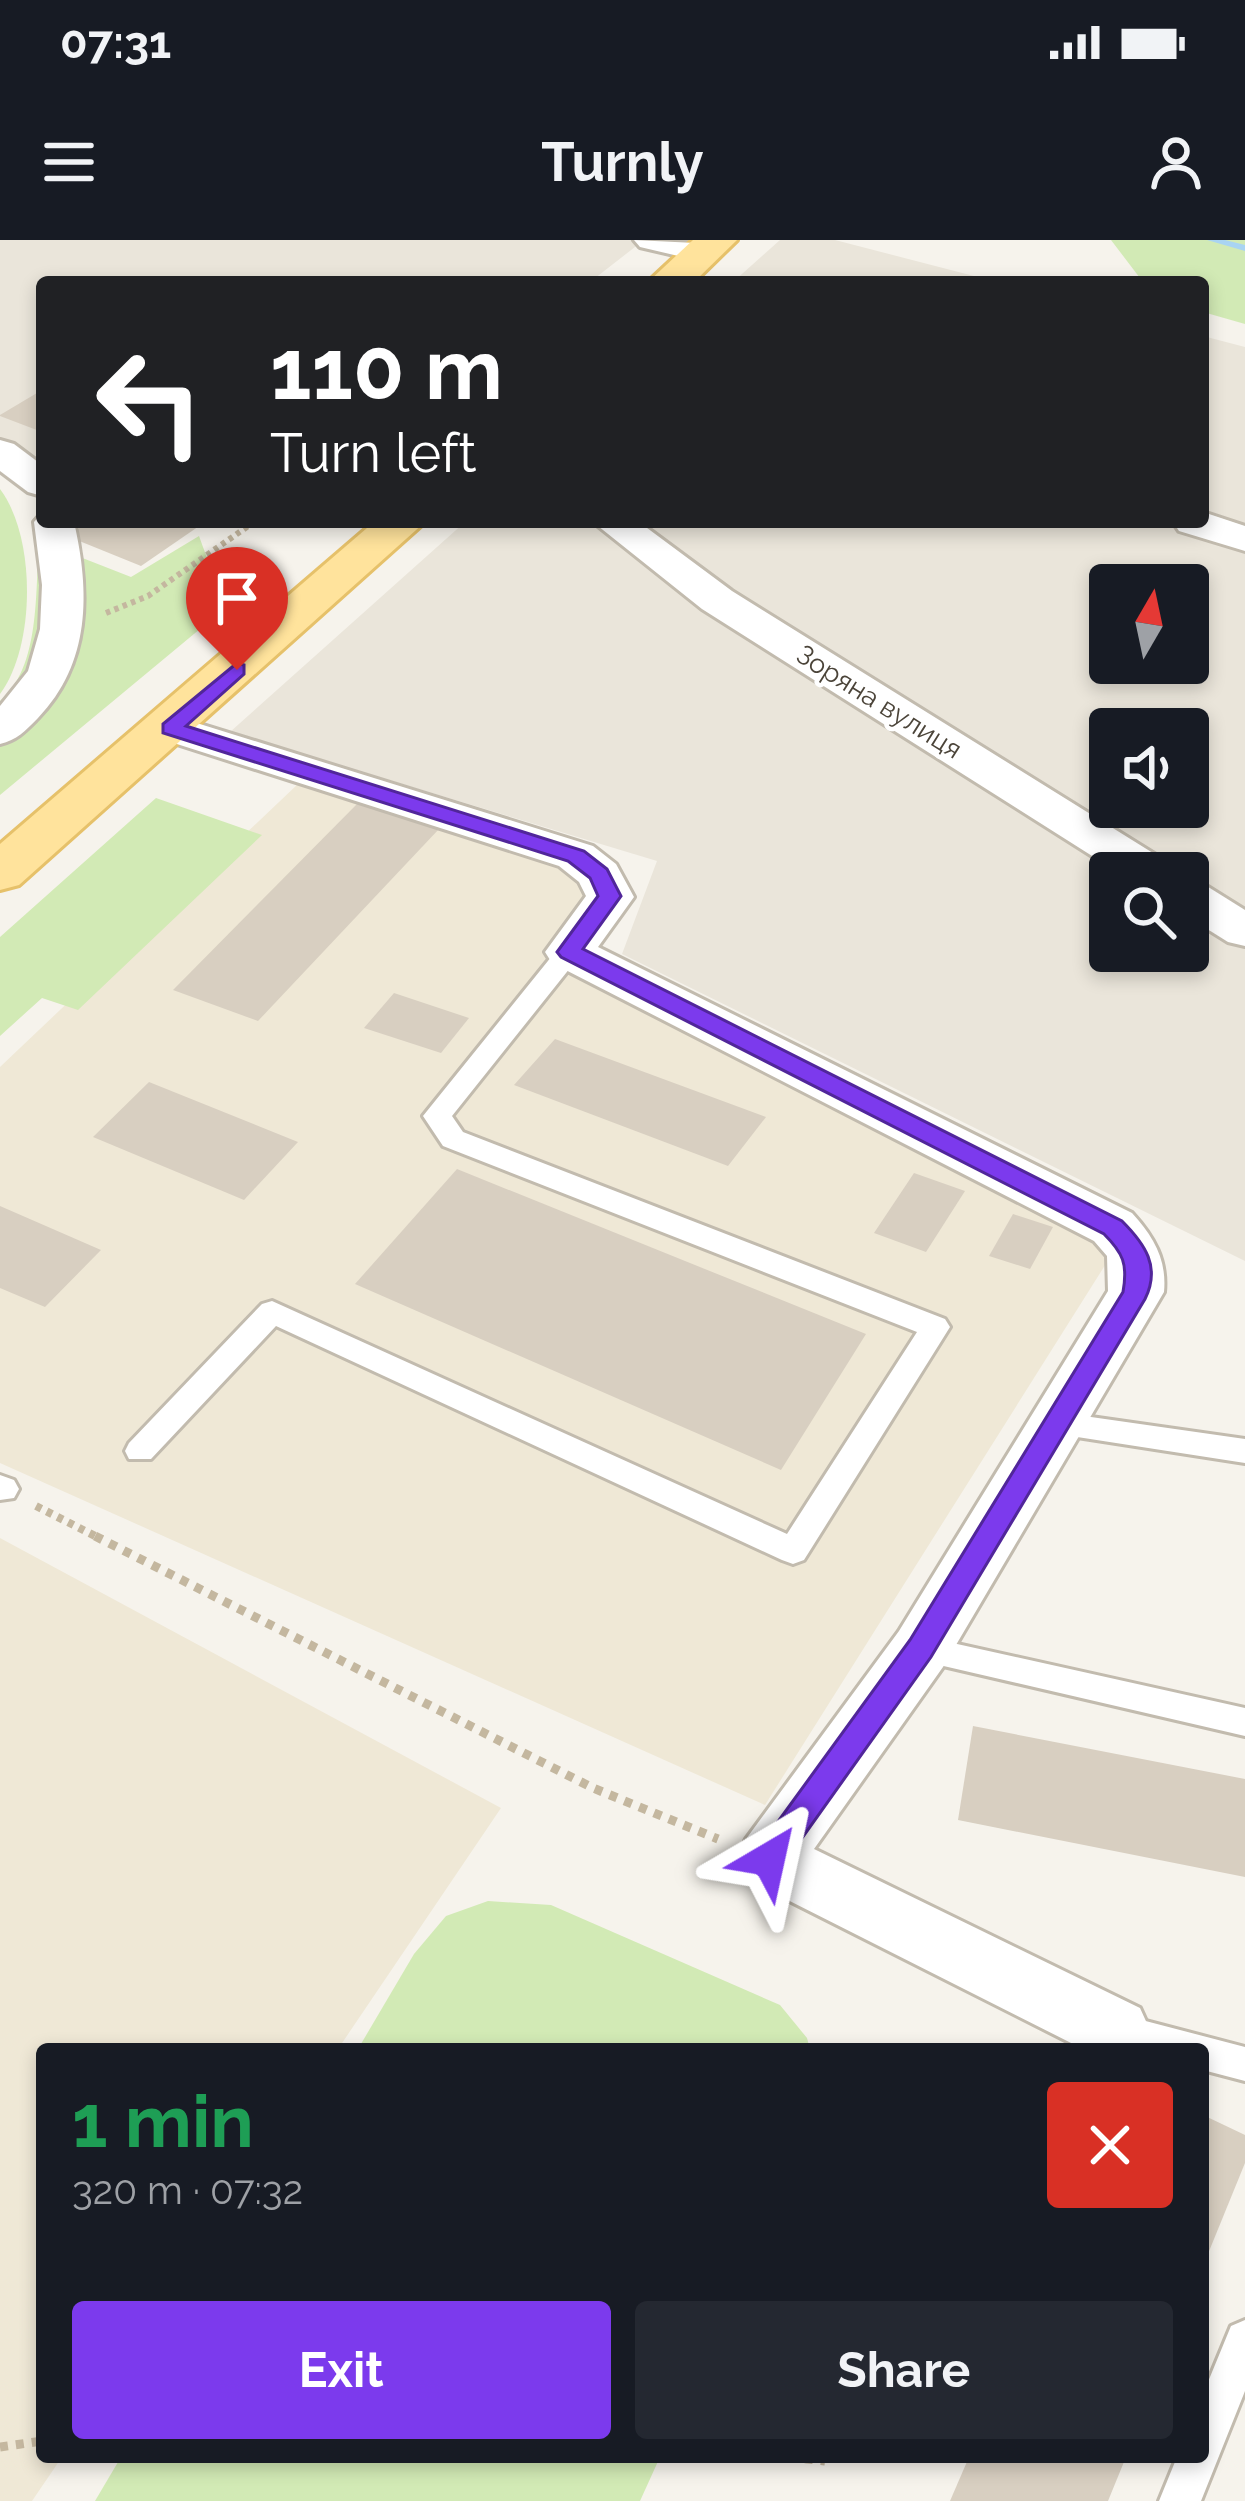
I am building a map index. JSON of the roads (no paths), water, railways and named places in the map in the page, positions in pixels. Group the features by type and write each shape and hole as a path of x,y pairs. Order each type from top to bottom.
{"main road":[{"path":"676,276 710,245"},
{"path":"0,873 395,528"}],"street":[{"path":"652,240 710,245"},
{"path":"0,452 36,479"},
{"path":"1209,527 1245,539"},
{"path":"0,731 42,687 60,632 65,569 55,528"},
{"name":"Зоряна вулиця","path":"621,528 717,600 1119,852"},
{"path":"171,728 576,856 599,874 610,896 569,952 1113,1227 1131,1246 1140,1268 1136,1292 921,1649 769,1859 1115,2030"},
{"path":"1209,909 1245,932"}],"lane":[{"path":"140,1451 272,1312 793,1552 935,1328 453,1139 437,1116 569,952"},
{"path":"1056,1424 1245,1451"},
{"path":"921,1649 1245,1722"},
{"path":"1115,2030 1164,2043"},
{"path":"1209,2055 1245,2064"},
{"path":"1209,2430 1245,2339"},
{"path":"1180,2501 1196,2463"}],"waterway":[{"path":"1212,240 1245,248"}]}
